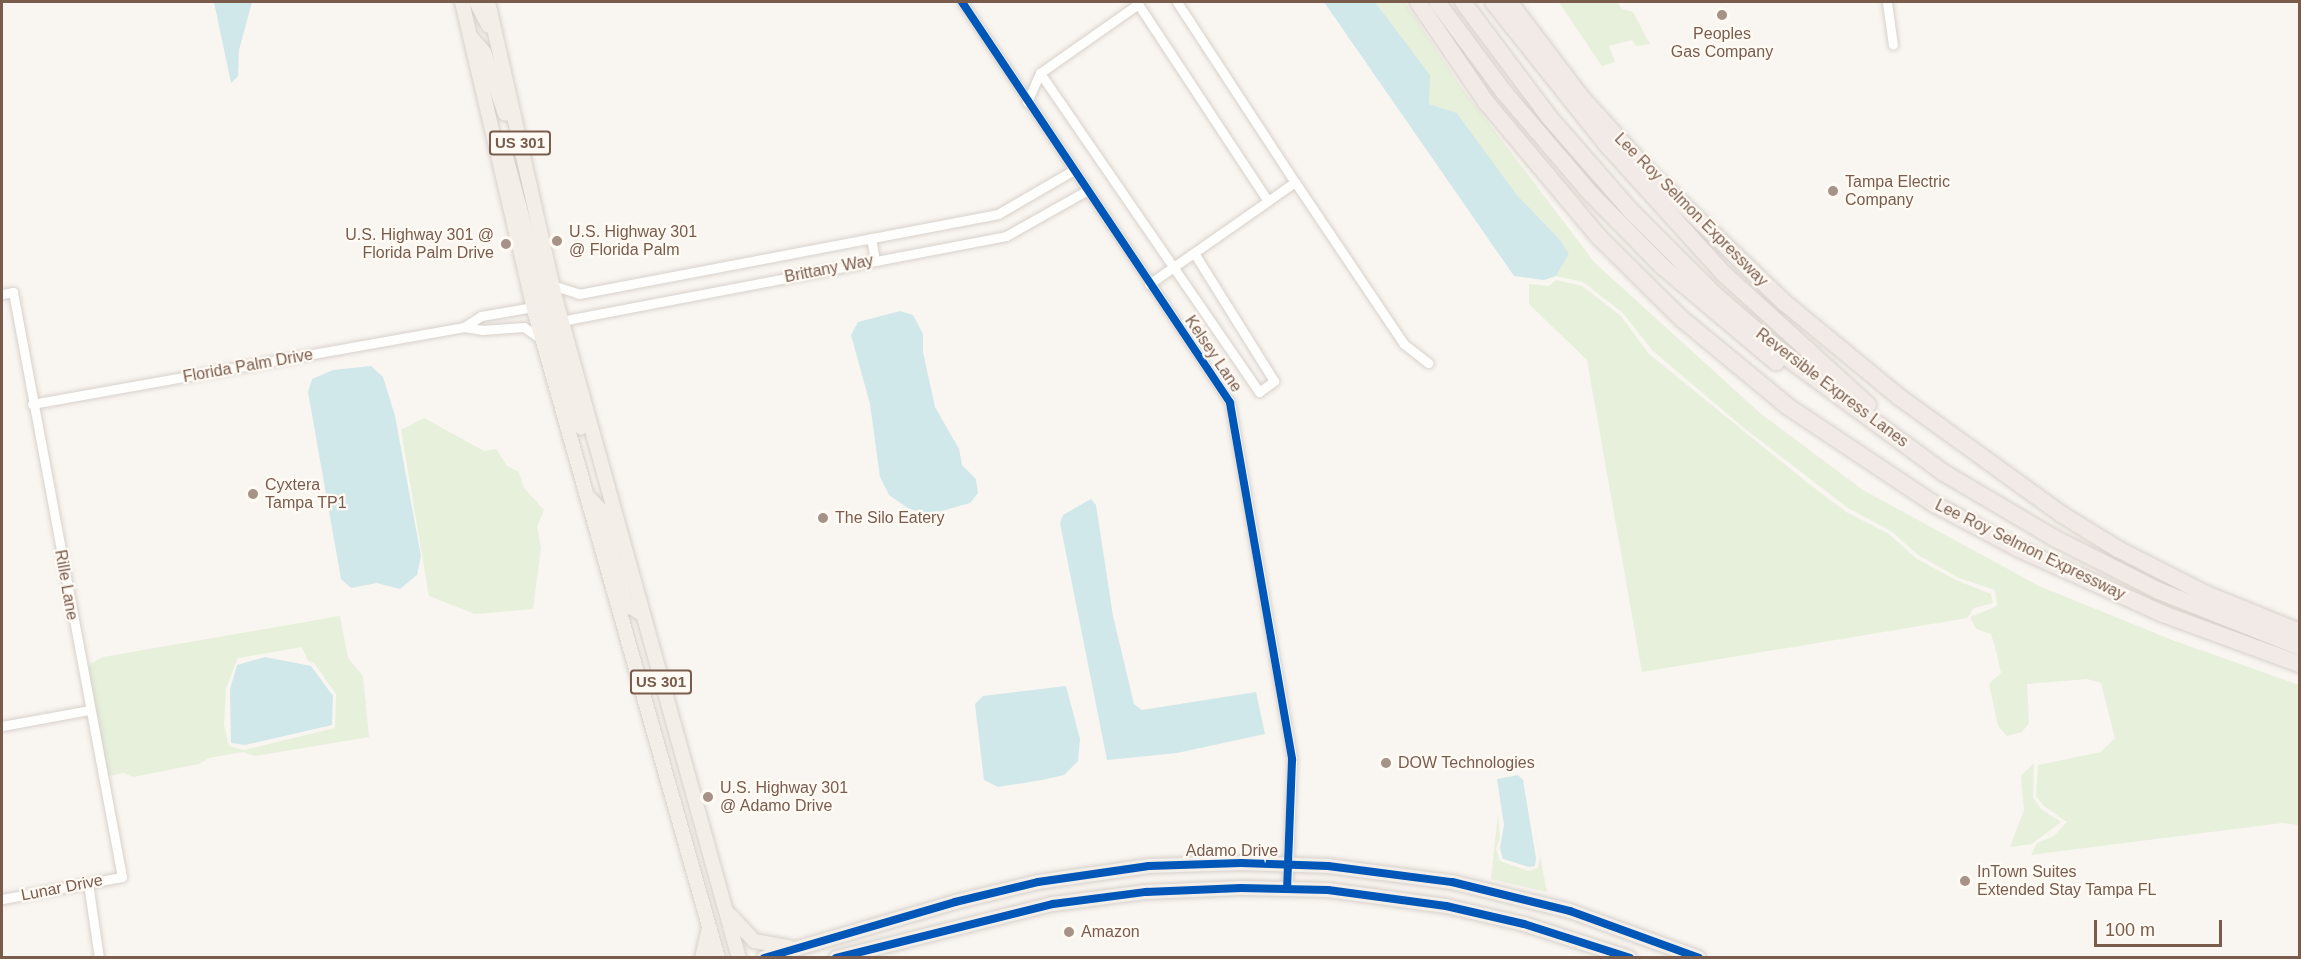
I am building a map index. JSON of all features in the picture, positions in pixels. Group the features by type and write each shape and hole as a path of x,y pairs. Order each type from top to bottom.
{"highway":[{"name":"Lee Roy Selmon Expressway","path":"1418,2 1486,102 1599,237 1682,319 1796,413 1934,504 2026,552 2163,614 2300,664"},
{"path":"1437,2 1537,134 1663,267 1834,407 1932,476 1979,495"},
{"name":"Reversible Express Lanes","path":"1463,2 1575,148 1685,266 1793,362 1944,473 1979,495 2070,546 2159,591 2300,647"},
{"path":"1493,2 1607,145 1723,273 1843,384 1936,460 1944,473"},
{"name":"Lee Roy Selmon Expressway","path":"1509,2 1581,97 1646,169 1713,237 1848,357 1965,447 2089,532 2196,590 2300,632"}],"main road":[{"name":"US 301","path":"462,2 533,307 718,957"},
{"path":"476,2 495,32"},
{"name":"US 301","path":"488,2 561,321 739,957"},
{"path":"470,36 484,52 529,184"},
{"path":"488,119 501,140 515,182 548,308 561,321"},
{"path":"533,307 551,329 566,386 598,459"},
{"path":"586,496 600,509 626,604 642,614"},
{"name":"Adamo Drive","path":"764,957 955,902 1062,878 1149,866 1289,864 1393,873 1481,889 1598,920 1699,957"},
{"path":"836,957 1053,903 1146,892 1287,889 1366,894 1446,906 1524,924 1629,957"},
{"path":"724,906 749,938 793,948"},
{"path":"702,957 708,923"}],"street":[{"name":"Kelsey Lane","path":"962,2 1072,171 1230,403 1292,760 1287,889"},
{"path":"1177,2 1404,344 1428,363"},
{"path":"1887,2 1893,45"},
{"path":"1027,102 1040,73 1139,3 1268,201"},
{"path":"1040,73 1259,392 1274,381 1194,253"},
{"name":"Brittany Way","path":"552,285 579,294 998,214 1072,171"},
{"path":"1149,285 1295,182"},
{"name":"Brittany Way","path":"561,321 1006,236 1086,191"},
{"path":"871,238 874,261"},
{"path":"712,270 716,291"},
{"name":"Rille Lane","path":"2,294 13,292 89,710 122,877"},
{"name":"Florida Palm Drive","path":"464,327 481,316 533,307"},
{"name":"Florida Palm Drive","path":"32,404 464,327 482,330 524,327 543,341"},
{"path":"2,726 89,710"},
{"name":"Lunar Drive","path":"2,899 122,877"},
{"path":"88,883 99,957"}],"green space":[{"path":"1375,2 1405,2 1462,88 1595,263 1760,413 1863,490 2039,586 2172,640 2299,685 2299,825 2282,823 2031,855 2037,843 2054,836 2067,822 2044,806 2036,796 2038,765 2101,752 2115,738 2101,683 2087,679 2027,684 2029,723 2022,732 2007,736 1998,726 1989,684 2001,673 1991,634 1976,629 1970,617 1997,606 1995,590 1959,578 1918,555 1891,531 1848,508 1745,429 1652,350 1623,313 1583,282 1556,276 1569,254 1561,241 1516,194 1457,113 1429,104 1427,70 1420,66"},
{"path":"1559,2 1617,2 1622,9 1633,12 1650,44 1636,46 1632,40 1609,46 1615,62 1602,66"},
{"path":"1556,280 1582,286 1621,316 1649,354 1846,512 1889,534 1917,559 1958,581 1991,594 1993,603 1974,608 1967,618 1642,672 1587,360 1529,304 1529,284 1549,286"},
{"path":"424,418 484,451 496,449 507,466 519,472 524,488 544,510 537,527 541,548 533,609 475,614 429,596 401,430"},
{"path":"340,616 348,658 363,676 369,737 255,756 243,752 209,758 199,764 133,777 124,773 108,776 88,669 92,663 103,657","holes":["302,647 308,661 314,663 336,694 335,728 244,750 229,746 224,725 226,688 238,658"]},
{"path":"2034,763 2033,797 2041,809 2061,822 2032,844 2010,847 2024,810 2021,776"},
{"path":"1498,813 1500,838 1496,849 1500,861 1528,871 1538,868 1540,857 1532,814 1547,892 1491,879"}],"water":[{"path":"214,2 252,2 239,50 238,76 231,83"},
{"path":"1324,2 1375,2 1430,75 1429,104 1457,113 1516,194 1561,241 1569,254 1556,276 1544,280 1514,276"},
{"path":"900,311 913,315 923,334 923,352 935,407 959,449 962,465 976,479 978,493 970,503 931,514 909,509 889,495 880,477 870,404 851,335 858,322"},
{"path":"371,366 383,377 395,416 421,556 417,575 400,589 377,583 351,588 341,579 308,392 312,379 333,370"},
{"path":"1091,499 1096,505 1113,616 1134,704 1142,710 1256,692 1265,734 1177,753 1107,760 1060,523 1063,515"},
{"path":"265,657 311,666 333,696 332,725 245,745 231,743 230,689 237,665"},
{"path":"1066,686 1080,739 1078,761 1064,775 1042,780 998,787 984,780 975,704 983,696"},
{"path":"1518,775 1523,780 1536,858 1535,866 1529,867 1503,859 1500,848 1504,825 1497,779"}],"cycle path":[{"path":"962,2 1230,403 1292,760 1287,889"},
{"path":"764,958 955,902 1038,882 1149,866 1241,863 1328,866 1452,882 1570,911 1699,958"},
{"path":"836,958 1053,904 1146,892 1241,888 1328,890 1446,906 1524,924 1630,958"}],"place":[{"name":"Peoples Gas Company","path":"1722,15"},
{"name":"Tampa Electric Company","path":"1833,191"},
{"name":"U.S. Highway 301 @ Florida Palm","path":"557,241"},
{"name":"U.S. Highway 301 @ Florida Palm Drive","path":"506,244"},
{"name":"Cyxtera Tampa TP1","path":"253,494"},
{"name":"The Silo Eatery","path":"823,518"},
{"name":"DOW Technologies","path":"1386,763"},
{"name":"U.S. Highway 301 @ Adamo Drive","path":"708,797"},
{"name":"InTown Suites Extended Stay Tampa FL","path":"1965,881"},
{"name":"Amazon","path":"1069,932"}]}
